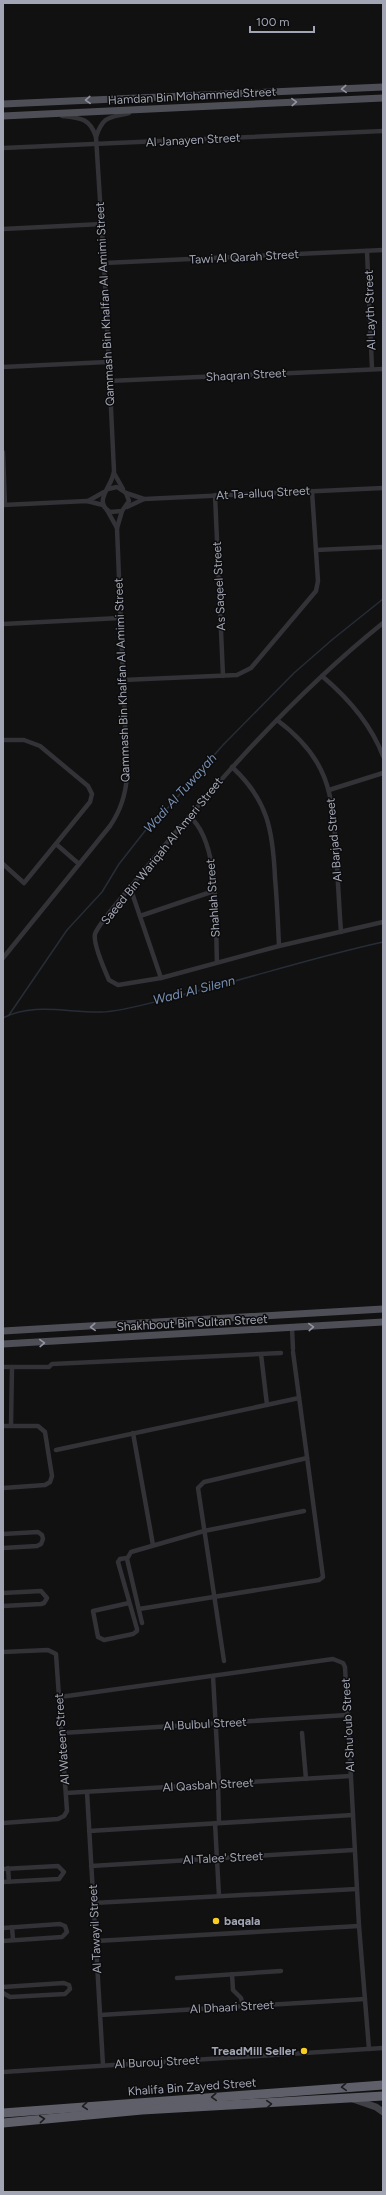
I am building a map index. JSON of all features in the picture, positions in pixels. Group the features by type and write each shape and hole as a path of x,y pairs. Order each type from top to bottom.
{"highway":[{"name":"Khalifa Bin Zayed Street","path":"3,2113 383,2085"},
{"name":"Khalifa Bin Zayed Street","path":"3,2123 142,2110 383,2096"}],"main road":[{"name":"Hamdan Bin Mohammed Street","path":"3,104 383,87"},
{"name":"Hamdan Bin Mohammed Street","path":"3,116 383,98"},
{"name":"Shakhbout Bin Sultan Street","path":"3,1331 383,1309"},
{"name":"Shakhbout Bin Sultan Street","path":"3,1344 383,1322"}],"street":[{"name":"Qammash Bin Khalfan Al Amimi Street","path":"106,491 112,481 114,471 107,362 102,224 96,137 100,126 106,119 141,110"},
{"path":"54,114 86,120 91,125 96,137"},
{"name":"Al Janayen Street","path":"3,148 383,131"},
{"path":"3,229 102,224"},
{"name":"Tawi Al Qarah Street","path":"104,263 383,250"},
{"name":"Al Layth Street","path":"367,251 372,369"},
{"path":"3,367 107,362"},
{"name":"Shaqran Street","path":"108,381 383,369"},
{"path":"3,452 4,505 87,501 103,505"},
{"name":"Qammash Bin Khalfan Al Amimi Street","path":"114,471 125,491"},
{"path":"87,501 106,491 114,487 125,491 129,501 124,510 116,513 107,510 103,505 102,500 106,491"},
{"name":"At Ta-alluq Street","path":"125,491 144,499 383,488"},
{"path":"123,680 240,675 249,670 312,597 317,585 312,491"},
{"name":"As Saqeel Street","path":"215,496 223,676"},
{"name":"At Ta-alluq Street","path":"124,510 144,499"},
{"name":"Qammash Bin Khalfan Al Amimi Street","path":"107,510 117,528"},
{"name":"Qammash Bin Khalfan Al Amimi Street","path":"3,958 115,818 124,797 127,774 117,528 124,510"},
{"path":"316,550 383,547"},
{"path":"3,624 120,618"},
{"name":"Saeed Bin Wariqah Al Ameri Street","path":"383,623 322,676 232,767 189,816 96,932 96,944 109,980 115,984 161,978 279,946 383,922"},
{"path":"322,676 337,689 359,713 373,735 383,756"},
{"name":"Al Barjad Street","path":"277,720 291,730 307,748 323,773 330,790 334,811 341,932"},
{"path":"3,740 24,740 40,746 92,791 90,802 24,883 3,864"},
{"path":"232,767 251,786 258,797 269,822 274,848 279,946"},
{"path":"330,790 383,773"},
{"name":"Shahlah Street","path":"189,816 203,833 210,853 214,891 217,962"},
{"path":"56,844 79,864"},
{"path":"130,888 161,978"},
{"path":"140,916 214,891"},
{"path":"139,1609 319,1580 323,1577 324,1572 293,1350 292,1328"},
{"path":"3,1367 48,1367 52,1364 281,1353"},
{"path":"261,1354 267,1405"},
{"path":"11,1426 12,1367"},
{"path":"56,1450 299,1398"},
{"path":"3,1426 38,1426 44,1430 52,1478 45,1485 3,1488"},
{"path":"133,1433 153,1545"},
{"path":"224,1661 198,1490 202,1483 307,1458"},
{"path":"129,1603 93,1611 98,1637 107,1640 136,1634 136,1629 118,1561 127,1558 131,1552 204,1531 304,1511"},
{"path":"3,1534 38,1532 42,1535 43,1539 39,1545 3,1548"},
{"path":"127,1558 142,1623"},
{"path":"3,1593 41,1591 47,1598 41,1604 3,1606"},
{"name":"Al Wateen Street","path":"3,1652 48,1650 54,1652 57,1656 67,1811 61,1819 3,1823"},
{"name":"Al Shu'oub Street","path":"60,1697 338,1660 344,1667 354,1850 369,2049"},
{"path":"213,1676 219,1784 217,1823 219,1896"},
{"name":"Al Bulbul Street","path":"62,1733 347,1716"},
{"path":"302,1734 306,1779"},
{"name":"Al Qasbah Street","path":"66,1793 351,1776"},
{"name":"Al Tawayil Street","path":"87,1792 103,2065"},
{"path":"89,1831 353,1815"},
{"name":"Al Talee' Street","path":"91,1866 354,1850"},
{"path":"3,1882 9,1882 59,1879 64,1872 62,1868 58,1866 6,1869 9,1882"},
{"path":"93,1903 357,1889"},
{"path":"3,1928 60,1924 65,1926 67,1930 67,1934 62,1937 3,1941"},
{"path":"96,1941 359,1926"},
{"path":"12,1927 13,1940"},
{"path":"177,1978 281,1972"},
{"path":"232,1974 233,1990 240,1998 243,2006"},
{"path":"3,1987 64,1983 69,1985 70,1989 65,1994 8,1997 3,1993"},
{"name":"Al Dhaari Street","path":"100,2015 365,1999"},
{"name":"Al Burouj Street","path":"3,2072 383,2048"},
{"path":"351,2098 376,2106 383,2112"}],"waterway":[{"name":"Wadi Al Tuwayah","path":"9,1015 67,930 102,892 119,864 152,822 166,810 223,745 294,673 333,639 383,599"},
{"name":"Wadi Al Silenn","path":"3,1018 26,1010 39,1009 109,1012 204,989 332,954 383,942"}],"place":[{"name":"baqala","path":"216,1921"},
{"name":"TreadMill Seller","path":"304,2051"}]}
